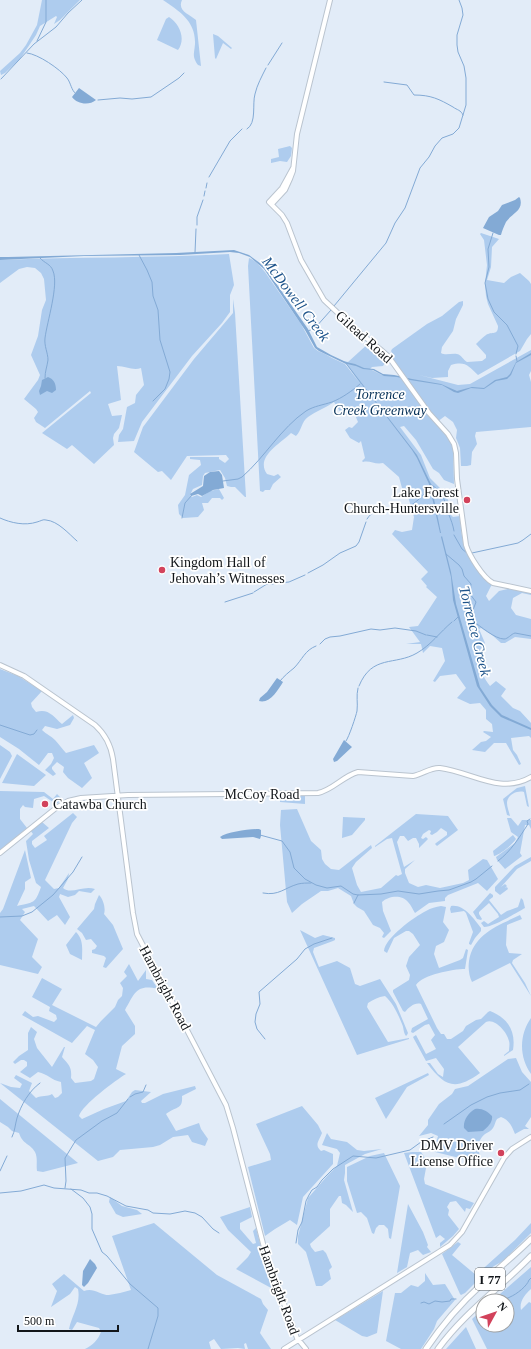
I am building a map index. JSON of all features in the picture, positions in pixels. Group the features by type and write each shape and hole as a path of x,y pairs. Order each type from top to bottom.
{"highway":[{"name":"I 77","path":"428,1349 445,1323 465,1301 531,1239"},
{"name":"I 77","path":"428,1349 456,1313 471,1297 531,1242"},
{"name":"I 77","path":"438,1349 445,1339 470,1312 531,1256"},
{"name":"I 77","path":"494,1293 531,1260"},
{"name":"I 77","path":"438,1349 475,1311"}],"main road":[{"name":"Gilead Road","path":"330,0 297,134 292,176 288,185 271,202 291,229 301,260 324,300 359,333 384,352 429,413 448,434 454,444 464,538 469,552 485,577 497,584 531,591"},
{"name":"Hambright Road","path":"0,665 16,671 28,678 90,721 101,731 108,742 112,753 132,909 137,934 227,1109 266,1259 298,1340 306,1349"},
{"name":"McCoy Road","path":"0,853 62,804 86,797 118,795 318,793 327,790 352,774 358,772 413,776 439,768 503,784 517,783 531,777"},
{"path":"284,1349 452,1243 463,1229 502,1160 512,1150 531,1138"}],"green space":[{"path":"42,0 80,0 54,24 57,17 56,16 40,26 36,35 20,59 1,75 0,71 20,53 37,25"},
{"path":"163,0 182,0 182,10 196,20 201,66 198,65 194,57 195,36 190,23 175,8"},
{"path":"169,17 173,20 181,32 182,41 178,50 157,40 166,19"},
{"path":"213,34 218,36 232,48 231,49 223,43 216,59 215,58"},
{"path":"290,146 292,148 291,156 287,162 280,161 271,163 271,159 279,157 278,149"},
{"path":"481,233 499,239 492,247 491,267 487,280 504,283 511,277 520,273 531,284 531,334 520,351 478,375 466,365 456,364 451,365 448,371 448,377 432,378 419,375 458,385 470,384 531,350 531,371 529,375 531,382 531,427 476,432 475,436 477,444 472,452 471,465 461,466 460,448 456,438 457,430 453,422 445,416 437,422 408,382 409,380 387,352 395,358 391,351 392,349 427,324 442,316 459,302 463,301 463,305 456,319 453,331 442,347 441,353 459,355 467,362 482,361 486,358 486,355 476,344 486,335 496,332 498,326 486,296 485,284 487,265 484,240 480,234"},
{"path":"229,254 234,285 230,295 230,312 192,356 142,422 134,441 118,442 119,435 123,429 127,407 135,403 136,395 144,385 141,368 135,369 120,366 117,366 121,400 108,404 112,416 122,415 119,428 114,434 114,445 94,464 72,445 67,449 42,433 91,393 90,391 45,428 36,422 34,418 38,412 24,399 40,375 31,355 38,336 42,310 46,300 44,279 41,273 35,268 27,267 19,269 0,283 0,260"},
{"name":"Torrence Creek Greenway","path":"249,258 256,262 265,272 301,324 314,348 345,364 359,382 344,361 348,362 370,342 388,358 383,366 372,367 370,369 382,375 400,376 446,434 453,446 454,484 444,480 439,473 433,469 416,440 404,426 400,427 421,455 430,478 445,493 451,515 453,517 460,516 462,537 468,554 480,572 492,584 486,596 489,601 499,591 512,588 531,592 531,595 522,593 513,598 511,608 516,615 531,619 531,639 515,637 505,643 501,643 481,628 479,629 485,643 480,654 480,665 484,676 490,686 496,681 506,689 501,696 513,708 520,711 531,723 531,738 529,736 511,738 513,750 521,764 519,765 506,743 494,743 485,752 472,750 481,742 486,741 491,737 483,732 484,731 493,732 492,724 486,719 486,710 480,703 470,704 457,698 466,688 456,674 440,676 435,682 433,681 445,661 442,648 430,646 423,653 421,644 406,644 420,642 409,627 418,626 437,597 426,587 427,586 421,579 428,572 392,534 395,530 402,532 412,530 414,517 407,493 402,488 399,477 383,463 362,461 365,458 361,441 359,443 350,438 345,430 349,427 352,428 358,422 355,415 342,415 338,408 331,414 337,407 334,402 308,417 304,421 296,436 291,433 275,446 266,456 264,468 267,474 274,476 278,474 281,477 273,484 270,490 265,490 263,492 260,491 248,266"},
{"path":"233,299 246,497 235,487 227,486 225,478 220,470 205,473 203,476 202,485 193,489 190,495 192,497 197,495 201,497 210,491 219,489 224,498 222,500 220,498 212,498 208,503 202,503 204,510 198,517 183,518 179,514 178,505 185,495 189,475 201,465 200,460 190,459 190,457 219,457 219,459 225,463 229,459 226,455 187,456 171,480 162,471 158,472 134,452 143,427 194,359 233,313"},
{"path":"0,669 18,676 42,691 31,703 36,712 47,712 62,724 73,715 74,718 70,725 57,729 45,726 42,730 55,740 66,753 94,745 99,753 84,763 92,778 82,788 68,778 63,772 64,767 57,762 52,767 56,774 53,776 45,770 54,758 52,753 48,753 39,765 19,749 0,737"},
{"path":"0,745 10,752 12,756 0,779"},
{"path":"17,754 46,775 34,786 2,783"},
{"path":"525,786 529,807 527,806 524,792 516,792 507,800 510,816 507,815 503,799 517,788"},
{"path":"0,791 44,792 53,799 57,794 63,800 56,804 44,796 34,799 33,808 25,807 23,805 20,809 20,819 27,828 0,850"},
{"path":"280,796 305,796 305,804 280,802"},
{"path":"297,809 311,841 321,850 322,859 331,869 339,870 371,845 372,848 356,862 352,868 357,885 361,892 381,888 396,875 398,876 402,874 392,838 387,839 375,846 416,814 448,816 458,830 437,846 435,844 447,835 447,832 441,828 432,835 430,834 431,831 429,830 423,834 421,838 423,839 426,837 428,839 419,848 416,838 408,841 404,836 400,836 397,842 404,867 415,860 405,869 409,883 418,887 426,885 440,888 463,883 469,880 468,870 483,859 487,860 498,879 487,891 478,883 448,895 445,898 445,901 429,903 415,913 405,899 399,897 388,898 382,902 383,911 391,931 384,938 382,937 384,933 380,928 373,925 364,911 354,904 351,896 338,888 328,891 321,891 292,913 287,902 280,825 281,810"},
{"path":"73,813 77,817 72,823 45,880 54,889 59,888 69,873 68,879 63,888 66,890 70,891 86,888 95,889 91,893 79,891 75,895 68,897 60,894 59,897 70,917 65,925 57,915 48,921 34,906 22,909 25,912 20,920 38,939 32,957 42,967 38,974 0,965 0,913 3,909 25,850 31,878 25,882 25,889 17,906 33,901 37,897 41,887 36,883 29,860 26,841 33,834 30,830 42,822 49,828 32,841 35,848 47,840 44,836"},
{"path":"343,817 365,818 365,820 352,835 342,838"},
{"path":"507,818 511,818 518,826 522,820 531,820 531,829 529,825 525,825 520,853 522,856 505,869 496,857 515,843 518,837 511,832"},
{"path":"513,835 516,839 503,851 494,856 493,851"},
{"path":"531,857 531,861 517,869 501,887 505,884 507,886 505,888 507,887 508,889 500,895 495,891 495,887 515,866"},
{"path":"490,893 493,897 489,900 501,915 518,907 521,898 525,908 499,922 484,927 481,923 484,921 488,924 499,917 498,914 489,903 479,912 482,919 481,920 477,919 473,912"},
{"path":"99,895 104,904 104,914 113,925 123,949 106,968 103,967 106,958 104,956 92,953 92,950 97,946 91,939 86,940 82,933 77,929 94,909"},
{"path":"441,906 446,907 443,922 449,930 444,942 436,946 434,954 439,968 460,960 463,958 466,949 468,950 465,969 446,971 424,978 416,985 437,1028 447,1039 451,1039 463,1031 466,1026 476,1020 481,1019 490,1011 502,1017 506,1021 512,1031 514,1043 513,1050 504,1056 509,1051 508,1037 497,1024 489,1021 486,1022 458,1047 480,1073 471,1079 457,1084 451,1084 445,1081 433,1071 427,1063 430,1063 438,1074 443,1077 444,1069 436,1058 426,1061 413,1037 416,1035 426,1054 436,1049 431,1040 435,1035 429,1024 413,1033 411,1032 412,1028 428,1019 421,1004 412,1005 405,1012 403,1011 393,992 393,990 409,980 410,975 406,966 409,957 420,945 413,934 406,931 394,938 387,953 384,951 389,940 408,923 428,910"},
{"path":"451,906 460,907 472,917 481,928 481,931 471,945 469,943 473,932 466,913 464,911 451,913"},
{"path":"520,915 522,919 507,925 506,945 509,953 522,954 513,960 512,963 525,983 531,996 510,963 472,982 469,975 469,961 471,952 481,937 496,927"},
{"path":"300,930 315,938 323,935 335,938 333,941 314,948 313,952 319,967 337,961 350,968 355,984 360,986 380,979 396,1004 408,1033 407,1035 406,1036 405,1034 399,1016 385,996 368,1003 367,1007 388,1042 409,1039 357,1055"},
{"path":"76,932 79,935 81,942 82,960 70,954 66,945"},
{"path":"129,964 138,981 146,970 146,979 152,980 158,989 145,988 137,991 125,1010 135,1026 135,1034 122,1046 116,1069 126,1074 93,1099 81,1111 79,1116 82,1119 126,1101 135,1090 151,1092 141,1101 142,1103 145,1103 163,1094 195,1086 196,1089 182,1096 180,1106 166,1114 176,1131 199,1123 208,1139 205,1146 192,1142 188,1135 173,1137 160,1145 153,1147 120,1150 113,1157 98,1161 0,1083 11,1087 20,1088 22,1084 14,1078 16,1075 32,1083 29,1091 36,1098 52,1094 55,1098 62,1093 61,1082 38,1072 30,1078 20,1072 27,1066 27,1062 21,1060 15,1064 13,1062 28,1050 28,1033 31,1027 37,1032 34,1039 37,1048 52,1067 65,1047 62,1057 70,1066 71,1078 75,1083 91,1081 94,1079 98,1067 93,1060 85,1054 95,1030 87,1026 72,1043 22,1015 25,1011 33,1017 38,1016 54,1022 57,1019 56,1015 49,1011 50,1007 32,997 42,978 62,989 52,1005 96,1027 115,1007 118,1000 122,996 123,988 120,983 127,976 124,972"},
{"path":"531,1018 531,1074 524,1060 522,1046 524,1032"},
{"path":"516,1058 522,1072 531,1082 531,1117 525,1126 529,1129 524,1129 515,1134 506,1120 501,1117 497,1119 494,1127 482,1137 480,1141 478,1149 484,1164 431,1151 438,1136 431,1133 419,1136 428,1125 428,1120 439,1104 452,1094 455,1089 468,1086 508,1059"},
{"path":"428,1073 429,1075 407,1087 386,1119 375,1098"},
{"path":"0,1099 78,1163 43,1172 37,1171 36,1157 33,1149 22,1140 19,1133 12,1131 0,1122"},
{"path":"302,1106 318,1125 322,1133 317,1145 319,1149 321,1151 324,1150 333,1154 333,1164 303,1197 297,1225 290,1220 265,1236 248,1167 271,1160 270,1154 256,1124"},
{"path":"327,1133 331,1139 347,1142 357,1150 364,1151 382,1149 365,1154 345,1165 344,1180 353,1212 342,1203 341,1196 339,1196 330,1209 330,1226 310,1244 315,1252 323,1250 326,1253 332,1267 329,1270 331,1279 322,1286 316,1286 306,1252 298,1244 298,1236 308,1198 337,1166 340,1153 337,1149 322,1145"},
{"path":"421,1152 425,1158 425,1184 474,1203 470,1209 466,1208 465,1212 456,1201 450,1202 447,1207 449,1210 448,1215 459,1229 440,1247 440,1243 445,1239 440,1235 436,1238 404,1153"},
{"path":"384,1153 400,1186 391,1239 389,1238 388,1229 384,1225 379,1225 374,1234 372,1233 367,1218 361,1212 357,1213 347,1181 347,1167 370,1156"},
{"path":"110,1197 122,1206 137,1210 142,1214 123,1217 116,1214 109,1202"},
{"path":"408,1204 423,1232 428,1245 427,1247 431,1252 423,1255 418,1250 410,1253 407,1267 397,1273"},
{"path":"250,1207 252,1217 240,1223 240,1229 253,1244 256,1243 253,1231 256,1228 273,1289 236,1269 251,1252 228,1230 220,1217"},
{"path":"154,1223 217,1275 261,1299 268,1310 260,1333 271,1349 248,1349 246,1343 244,1344 245,1349 221,1349 214,1339 209,1342 211,1349 85,1349 97,1340 101,1332 99,1328 77,1322 72,1330 69,1329 77,1305 79,1294 78,1289 75,1287 70,1294 51,1307 57,1291 52,1284 64,1274 84,1291 90,1290 109,1295 131,1290 112,1236"},
{"path":"531,1223 531,1233 503,1261 494,1266 461,1295 442,1254 458,1242 461,1244 452,1255 476,1275 515,1240"},
{"path":"531,1267 531,1289 523,1298 521,1310 529,1302 531,1303 531,1349 487,1349 479,1333 515,1333 515,1293 501,1293"},
{"path":"425,1273 433,1285 445,1284 455,1300 437,1321 434,1329 421,1349 401,1349 386,1341 395,1293 401,1293 411,1285 418,1287 425,1281"},
{"path":"383,1291 377,1333 367,1337 362,1336 335,1320"},
{"path":"475,1316 475,1325 472,1319"},
{"path":"466,1327 476,1349 446,1349"}],"shaded area":[{"path":"79,88 96,100 87,104 80,103 74,99 72,97"},
{"path":"519,197 521,202 519,209 508,219 501,235 483,228 489,217 498,211 502,205"},
{"path":"234,250 249,255 264,266 308,329 317,347 346,362 364,368 374,369 383,374 441,384 457,391 472,387 484,388 495,380 507,377 516,362 531,353 531,355 516,363 511,375 507,379 496,381 484,389 471,388 458,393 442,385 384,376 373,370 363,369 347,364 417,455 431,484 441,533 429,484 412,450 346,364 315,348 305,330 264,269 250,257 239,253 230,252 180,255 84,256 0,260 0,257 176,253"},
{"path":"48,377 54,382 56,390 52,393 47,391 40,395 39,391 42,380"},
{"path":"219,471 222,475 224,488 213,490 202,496 198,494 191,496 190,494 203,486 204,476 210,472"},
{"path":"442,536 451,572 456,604 480,687 492,705 502,715 531,728 531,730 501,717 490,706 477,686 453,600 451,577"},
{"path":"277,678 283,682 276,692 267,700 259,701 260,698 267,692"},
{"path":"344,740 352,747 334,762 333,759"},
{"path":"261,830 260,839 253,837 222,839 220,837 233,832"},
{"path":"475,1109 482,1109 486,1111 492,1116 492,1120 483,1131 468,1132 464,1128 464,1123 468,1115"},
{"path":"90,1259 97,1268 84,1287 82,1285 83,1271"}],"waterway":[{"path":"37,41 46,22 46,0"},
{"path":"1,79 34,44 56,27 82,0"},
{"path":"334,306 386,243 395,223 405,208 420,168 429,157 435,146 442,138 453,134 459,128 466,105 466,78 464,66 458,52 457,45 457,35 463,15 459,0"},
{"path":"268,65 282,43"},
{"path":"27,53 43,59 59,70 67,78 76,94"},
{"path":"247,129 253,118 254,98 256,91 266,68"},
{"path":"98,100 151,97 184,73"},
{"path":"384,82 407,85 414,95 439,100 459,110 463,115"},
{"path":"209,177 230,141 242,129"},
{"path":"206,188 207,183"},
{"path":"204,196 205,191"},
{"path":"197,225 197,217 203,200"},
{"path":"195,253 196,229"},
{"path":"493,233 488,249 489,267 485,283 488,299 494,312 507,325 518,346 516,354"},
{"path":"139,255 152,282 153,296 158,310 160,340 170,372 165,389 153,401"},
{"path":"40,258 51,267 55,285 45,338 48,360 45,378"},
{"path":"308,331 315,328 331,310"},
{"name":"McDowell Creek","path":"516,356 517,361"},
{"path":"223,481 242,477 281,434 306,411 332,402 347,394 360,384"},
{"path":"430,484 441,494 447,506 454,531"},
{"path":"367,519 371,514 380,510 403,509 408,507 430,489"},
{"path":"182,518 185,503 192,495"},
{"path":"0,518 13,523 23,524 44,520 50,521 63,528 77,541"},
{"path":"308,573 340,553 356,546 359,542 366,522"},
{"path":"472,553 518,543 531,534"},
{"path":"454,535 462,549 467,553"},
{"path":"446,554 459,565 464,576 471,584 470,594 476,602 473,610 473,621 496,637 505,639 515,633 531,636"},
{"path":"279,583 289,582 305,575"},
{"path":"254,592 267,584 273,584"},
{"path":"225,602 253,593"},
{"name":"Torrence Creek","path":"454,621 458,617"},
{"path":"359,686 364,676 370,669 385,662 409,657 417,653 427,646 452,622"},
{"path":"320,644 325,639 330,637 371,629 380,630 395,628 416,631 426,635"},
{"path":"427,635 437,637"},
{"path":"280,681 294,668 306,653 316,646"},
{"path":"346,741 351,731 357,711 358,688"},
{"path":"0,725 30,735 34,734 37,730"},
{"path":"498,861 514,844 528,824 527,821 530,819"},
{"path":"260,835 282,841 290,852 294,868 305,879 316,885 327,888 341,886 353,894 358,895 381,894 398,891 419,894 449,890 471,882 492,866"},
{"path":"0,917 22,916 32,912 53,895 73,872 82,857"},
{"path":"263,893 269,894 298,884 311,883"},
{"path":"354,903 358,895"},
{"path":"265,1039 257,1029 255,1022 260,1004 259,992 297,959 305,949 314,944 332,938"},
{"path":"12,1137 23,1103 32,1090 40,1083"},
{"path":"444,1124 471,1105 487,1097 500,1093 520,1090 529,1084"},
{"path":"130,1097 143,1092 146,1085"},
{"path":"65,1188 65,1158 76,1140 102,1121 117,1113 128,1099"},
{"path":"296,1243 306,1201 312,1190 317,1187 333,1169 353,1156 376,1158 410,1150 421,1142 433,1137"},
{"path":"0,1171 7,1156"},
{"path":"0,1193 21,1191 44,1185 54,1188 81,1190 107,1196 126,1206 148,1210 153,1213 170,1214 185,1211 195,1213 202,1217 219,1233"},
{"path":"71,1189 83,1198 90,1207 92,1214 92,1229 102,1252 130,1284 158,1308 158,1316 148,1349"},
{"path":"480,1269 482,1271 486,1269 488,1273"},
{"path":"515,1295 526,1285 531,1278"},
{"path":"492,1282 495,1285"},
{"path":"421,1303 424,1302 429,1304 435,1301 442,1302 456,1299"}],"place":[{"name":"Lake Forest Church-Huntersville","path":"467,500"},
{"name":"Kingdom Hall of Jehovah’s Witnesses","path":"162,570"},
{"name":"Catawba Church","path":"45,804"},
{"name":"DMV Driver License Office","path":"501,1153"}]}
